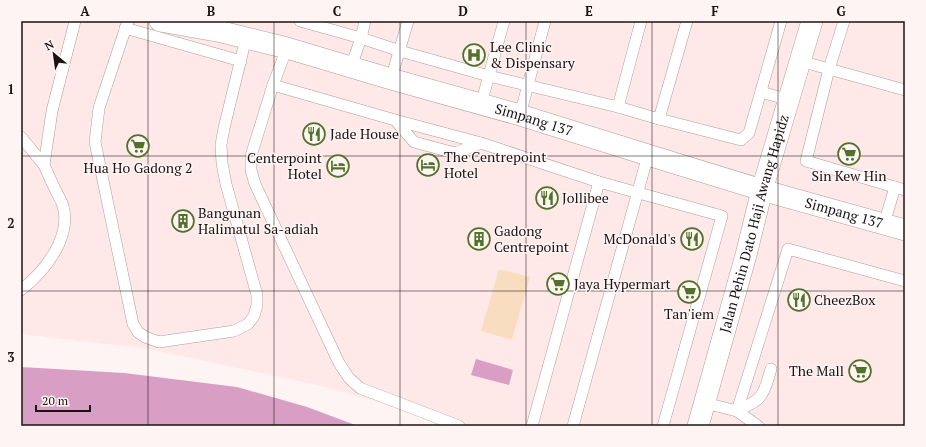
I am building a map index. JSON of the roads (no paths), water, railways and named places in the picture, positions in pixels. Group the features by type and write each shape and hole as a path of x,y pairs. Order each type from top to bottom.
{"street":[{"name":"Simpang 137","path":"160,21 224,27 246,38 287,48 520,115 762,190 905,230"},
{"name":"Jalan Pehin Dato Haji Awang Hapidz","path":"698,426 746,255 762,190 812,21"}],"lane":[{"path":"44,165 52,111 75,21"},
{"path":"300,21 489,76 618,107 741,140 749,133 781,21"},
{"path":"351,67 365,21"},
{"path":"391,79 408,21"},
{"path":"481,104 504,21"},
{"path":"520,115 544,21"},
{"path":"618,107 641,21"},
{"path":"659,119 687,21"},
{"path":"844,21 829,69 806,161 900,188 884,224"},
{"path":"241,60 127,25 99,108 95,142 133,324 138,332 145,337 159,342 234,331 248,324 254,316 257,305 257,294 226,184 222,163 221,145 224,128 241,60 246,38"},
{"path":"287,48 273,85 251,156 251,170 255,184 339,363 349,378 360,388 459,426"},
{"path":"800,61 905,90"},
{"path":"273,85 481,143 599,182 722,216 663,426"},
{"path":"761,92 789,100"},
{"path":"395,120 414,142 455,153 481,143"},
{"path":"21,138 44,165 63,206 65,220 62,236 46,266 23,285"},
{"path":"573,426 648,155"},
{"path":"532,426 599,182"},
{"path":"737,411 788,249 905,281"},
{"path":"737,411 760,398 772,369"},
{"path":"705,403 737,411 758,426"}],"place":[{"name":"Lee Clinic & Dispensary","path":"474,55"},
{"name":"Jade House","path":"314,134"},
{"name":"Hua Ho Gadong 2","path":"138,146"},
{"name":"Sin Kew Hin","path":"849,154"},
{"name":"The Centrepoint Hotel","path":"428,165"},
{"name":"Centerpoint Hotel","path":"338,166"},
{"name":"Jollibee","path":"547,198"},
{"name":"Bangunan Halimatul Sa-adiah","path":"183,221"},
{"name":"Gadong Centrepoint","path":"479,239"},
{"name":"McDonald's","path":"692,239"},
{"name":"Jaya Hypermart","path":"558,284"},
{"name":"Tan'iem","path":"689,292"},
{"name":"CheezBox","path":"799,300"},
{"name":"The Mall","path":"860,371"}]}
